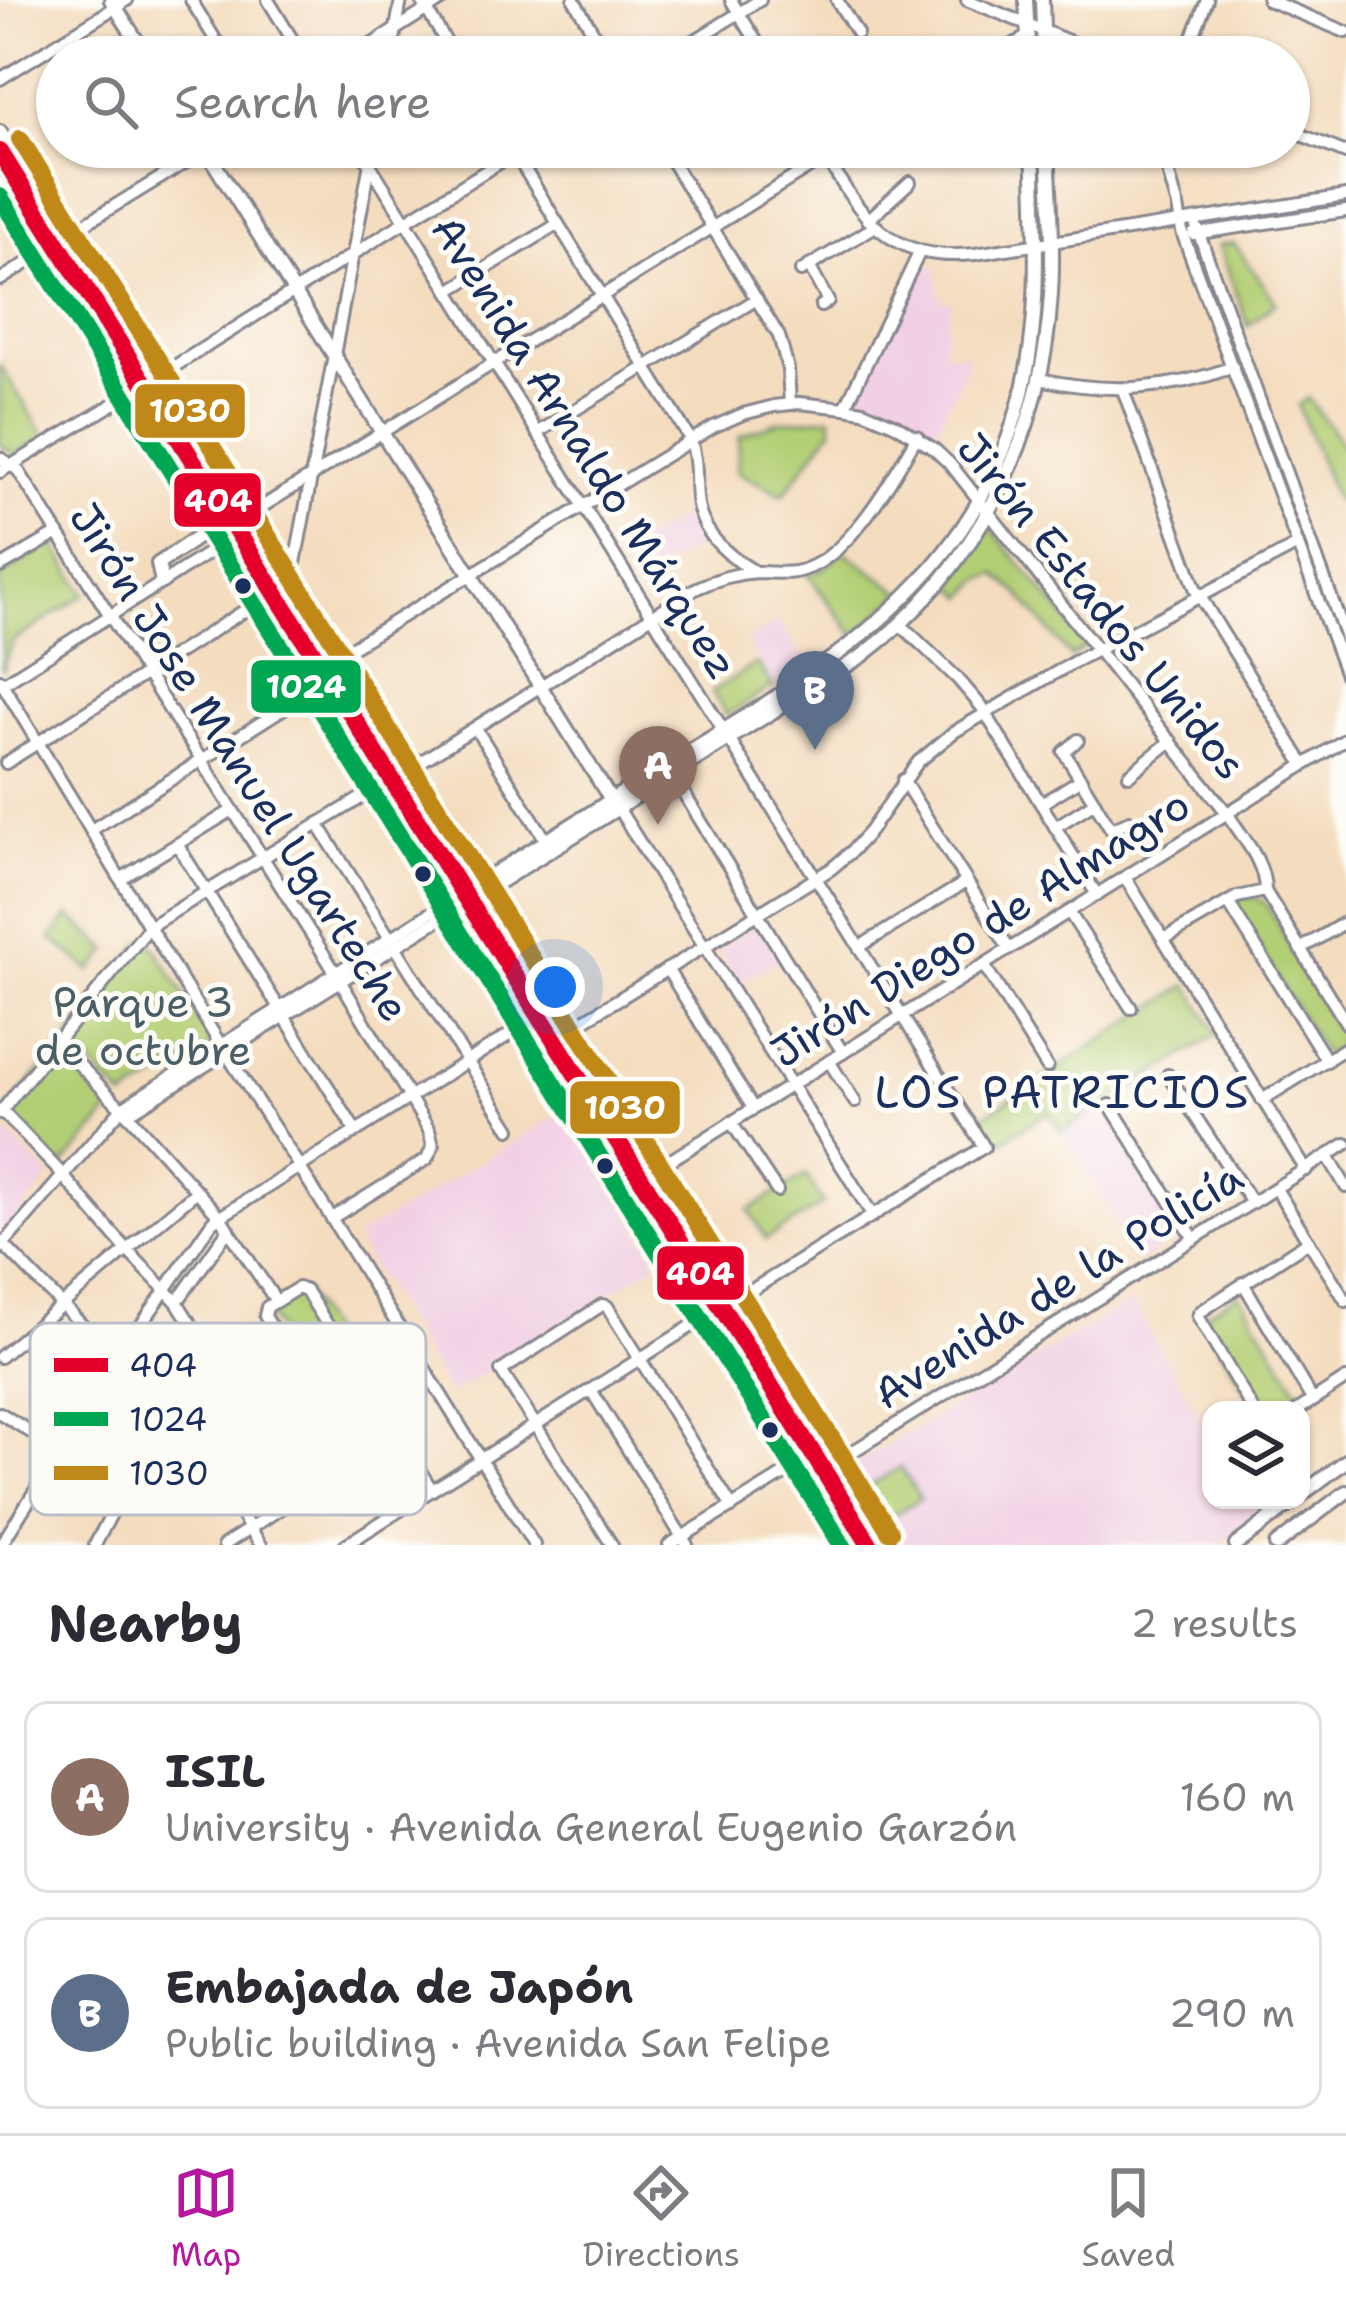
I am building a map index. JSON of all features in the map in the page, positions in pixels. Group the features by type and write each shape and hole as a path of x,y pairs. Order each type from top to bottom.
{"main road":[{"path":"1026,0 1028,36"},
{"path":"1042,0 1043,36"},
{"path":"118,2 136,36"},
{"path":"0,132 151,381 882,1545"},
{"path":"219,168 614,804"},
{"path":"449,907 862,656 901,626 946,576 989,512 1021,441 1040,380 1050,314 1035,168"},
{"path":"496,930 492,906 496,878 546,841 672,774 824,666 876,626 936,563 980,499 1009,435 1027,373 1044,244 1047,168"},
{"path":"26,173 32,203"},
{"path":"0,184 848,1545"},
{"path":"162,582 158,564 211,528"},
{"path":"451,859 496,878"},
{"path":"1310,1489 1346,1461"},
{"path":"1247,1539 1273,1545 1346,1492"},
{"path":"1247,1539 1284,1509"}],"street":[{"path":"191,0 213,36"},
{"path":"268,0 290,36"},
{"path":"395,36 401,0"},
{"path":"386,36 424,5 442,0"},
{"path":"574,0 595,36"},
{"path":"742,0 732,0 753,36"},
{"path":"703,36 760,0"},
{"path":"837,0 857,33"},
{"path":"967,0 1028,31 1056,36"},
{"path":"1193,36 1207,0"},
{"path":"1268,0 1346,32"},
{"path":"66,36 118,2"},
{"path":"424,5 442,36"},
{"path":"1021,36 1028,31"},
{"path":"0,79 36,56"},
{"path":"1310,138 1346,153"},
{"path":"65,236 175,168"},
{"path":"281,638 369,168"},
{"name":"Avenida Arnaldo Márquez","path":"372,168 984,1148 873,1216"},
{"path":"151,381 487,168"},
{"path":"527,168 690,439 698,468 700,518 716,542 757,572"},
{"path":"676,168 771,320 784,352 790,404"},
{"path":"239,521 712,228 800,168"},
{"path":"834,168 871,224 889,238 920,250 955,255 1346,211"},
{"path":"1168,168 1181,229 1343,655 1346,675"},
{"path":"821,306 828,301 805,269 871,224 910,182"},
{"path":"1196,227 1256,210 1346,196"},
{"path":"1256,210 1258,224"},
{"path":"449,291 558,224"},
{"path":"1196,227 1346,638"},
{"path":"845,408 920,250"},
{"path":"0,280 43,253"},
{"path":"537,433 757,299"},
{"path":"1040,380 1123,390 1168,386 1233,368"},
{"path":"1123,390 1200,598 1304,766"},
{"path":"0,472 130,394"},
{"name":"Jirón Estados Unidos","path":"328,662 690,439 743,414 790,404 845,408 880,418 917,436 951,465 1227,813 1260,864 1265,891 1346,1023"},
{"path":"398,776 695,589 736,575 794,572 821,562 888,488 917,436"},
{"path":"0,458 13,464"},
{"path":"1269,464 1282,460"},
{"name":"Jirón Jose Manuel Ugarteche","path":"13,464 430,1130 430,1154 421,1163 332,1218"},
{"path":"0,567 58,533"},
{"path":"221,544 1,683 396,1323"},
{"path":"560,1035 817,878 870,831 903,780 931,750 984,713 1298,545"},
{"path":"6,763 258,602"},
{"path":"901,626 958,679 984,713 1097,895"},
{"path":"93,830 314,689"},
{"path":"476,729 546,841"},
{"path":"1078,740 1064,752 1112,830 1129,821"},
{"name":"Jirón Diego de Almagro","path":"650,1173 1346,740"},
{"path":"1130,775 1171,741"},
{"path":"672,774 843,1053"},
{"path":"1040,804 1081,779"},
{"path":"903,780 1009,949"},
{"path":"190,1323 166,1289 1,1112 150,926 376,789"},
{"path":"1055,826 1095,802"},
{"path":"614,804 873,1216 729,1304"},
{"path":"122,878 232,811"},
{"path":"317,824 510,1129"},
{"path":"177,844 355,1130"},
{"path":"1125,877 1306,1170"},
{"path":"860,947 967,882"},
{"path":"1164,939 1228,902 1265,891"},
{"path":"1228,902 1339,1056 1262,1100"},
{"path":"81,1323 1,1244 124,1111 449,907"},
{"path":"1069,912 1131,1008"},
{"path":"1300,949 1346,922"},
{"path":"985,964 1047,1067"},
{"path":"667,969 753,1108"},
{"path":"143,1323 212,1222 523,1026"},
{"path":"57,1042 220,1216 276,1301"},
{"path":"829,1061 855,1102"},
{"path":"1168,1075 1252,1203"},
{"path":"1109,1105 1194,1239"},
{"path":"731,1122 777,1191"},
{"name":"Avenida de la Policía","path":"831,1465 1346,1144"},
{"path":"1328,1156 1346,1187"},
{"path":"1276,1189 1344,1294"},
{"path":"39,1323 196,1191"},
{"path":"177,1302 230,1229"},
{"path":"1248,1401 1198,1316 1309,1241"},
{"path":"1243,1283 1312,1401 1346,1379"},
{"path":"269,1323 265,1311 302,1288 326,1323"},
{"path":"612,1545 502,1371 605,1305 732,1507"},
{"path":"426,1494 706,1317"},
{"path":"0,1357 30,1331"},
{"path":"426,1371 533,1545"},
{"path":"591,1390 684,1541"},
{"path":"0,1413 30,1432"},
{"path":"669,1545 684,1541 800,1466 831,1465"},
{"path":"812,1486 831,1465"},
{"path":"426,1480 432,1490"},
{"path":"1,1545 30,1498"},
{"path":"95,1545 111,1515"},
{"path":"242,1515 261,1545"},
{"path":"224,1545 271,1515"},
{"path":"352,1543 394,1515"}],"shaded area":[{"path":"922,266 936,267 941,300 951,301 943,352 970,355 931,438 907,421 858,401"},
{"path":"690,513 706,541 642,580 624,550"},
{"path":"777,621 808,665 775,686 747,643"},
{"path":"758,923 781,959 739,982 720,952"},
{"path":"566,1110 658,1262 450,1395 426,1355 426,1323 406,1323 355,1238"},
{"path":"1095,1110 1106,1127 1119,1131 1181,1230 1177,1239 1140,1261 1061,1132"},
{"path":"0,1126 50,1176 3,1234 0,1232"},
{"path":"1131,1301 1202,1419 1202,1509 1257,1509 1259,1513 1217,1545 892,1545 844,1471"}],"green space":[{"path":"1234,243 1276,302 1248,326 1219,245"},
{"path":"0,365 45,437 16,455 0,445"},
{"path":"1308,398 1346,449 1346,493 1336,501 1298,405"},
{"path":"831,417 832,429 783,495 737,472 742,435 777,422"},
{"path":"988,525 1088,645 1071,657 1020,595 996,574 980,580 966,597 949,581"},
{"path":"53,542 85,594 12,642 2,671 0,577"},
{"path":"843,551 902,593 855,636 807,574 822,569"},
{"path":"757,663 773,686 727,716 712,692"},
{"path":"1242,897 1265,903 1341,1027 1341,1041 1325,1055 1231,904"},
{"path":"69,916 109,950 91,971 51,938"},
{"name":"Parque 3 de octubre","path":"147,940 215,1043 124,1099 68,1040 140,943"},
{"path":"1188,985 1218,1034 1061,1132 1048,1112 997,1144 980,1118"},
{"path":"57,1050 115,1106 62,1167 8,1110"},
{"path":"806,1175 823,1204 766,1239 749,1210"},
{"path":"304,1292 323,1323 273,1323 269,1311"},
{"path":"1239,1293 1303,1398 1253,1401 1201,1316"},
{"path":"901,1467 920,1499 883,1521 864,1489"}],"transit line":[{"name":"1030","path":"20,139 36,165"},
{"name":"404","path":"0,152 870,1545"},
{"name":"1030","path":"38,168 890,1532"},
{"name":"1024","path":"0,197 842,1545"}],"place":[{"name":"Embajada de Japón","path":"815,750"},
{"name":"ISIL","path":"658,825"}],"district":[{"name":"LOS PATRICIOS","path":"1063,1092"}]}
